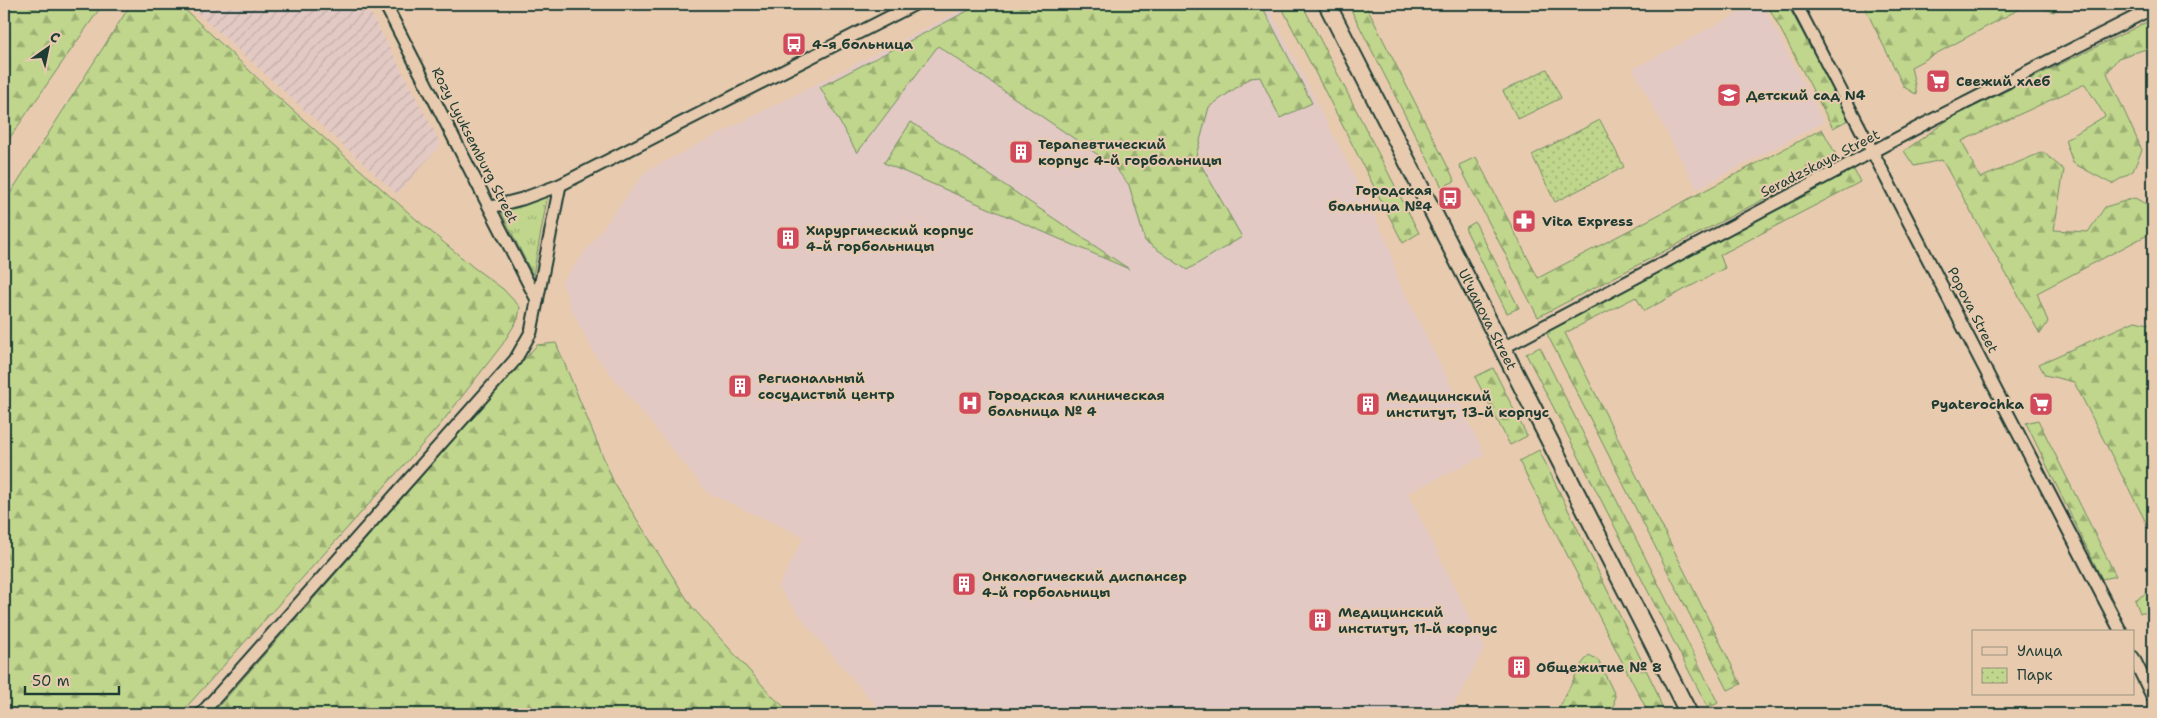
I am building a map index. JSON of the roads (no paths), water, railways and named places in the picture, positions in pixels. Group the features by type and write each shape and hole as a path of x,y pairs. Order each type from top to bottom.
{"main road":[{"name":"Ul'yanova Street","path":"1327,4 1689,714"}],"street":[{"name":"Rozy Lyuksemburg Street","path":"385,4 491,207 537,300"},
{"path":"491,207 522,199 560,185 915,4"},
{"name":"Popova Street","path":"1796,4 2120,630"},
{"name":"Seradzskaya Street","path":"1502,348 1930,121 2153,8"},
{"path":"201,714 516,360 531,332 560,185"},
{"path":"2134,659 2153,698"}],"place":[{"name":"4-я больница","path":"794,44"},
{"name":"Свежий хлеб","path":"1938,81"},
{"name":"Детский сад N4","path":"1729,95"},
{"name":"Терапевтический корпус 4-й горбольницы","path":"1021,152"},
{"name":"Городская больница №4","path":"1450,198"},
{"name":"Vita Express","path":"1524,221"},
{"name":"Хирургический корпус 4-й горбольницы","path":"788,238"},
{"name":"Региональный сосудистый центр","path":"740,386"},
{"name":"Городская клиническая больница № 4","path":"970,403"},
{"name":"Медицинский институт, 13-й корпус","path":"1368,404"},
{"name":"Pyaterochka","path":"2041,404"},
{"name":"Онкологический диспансер 4-й горбольницы","path":"964,584"},
{"name":"Медицинский институт, 11-й корпус","path":"1320,620"},
{"name":"Общежитие № 8","path":"1519,667"}]}
